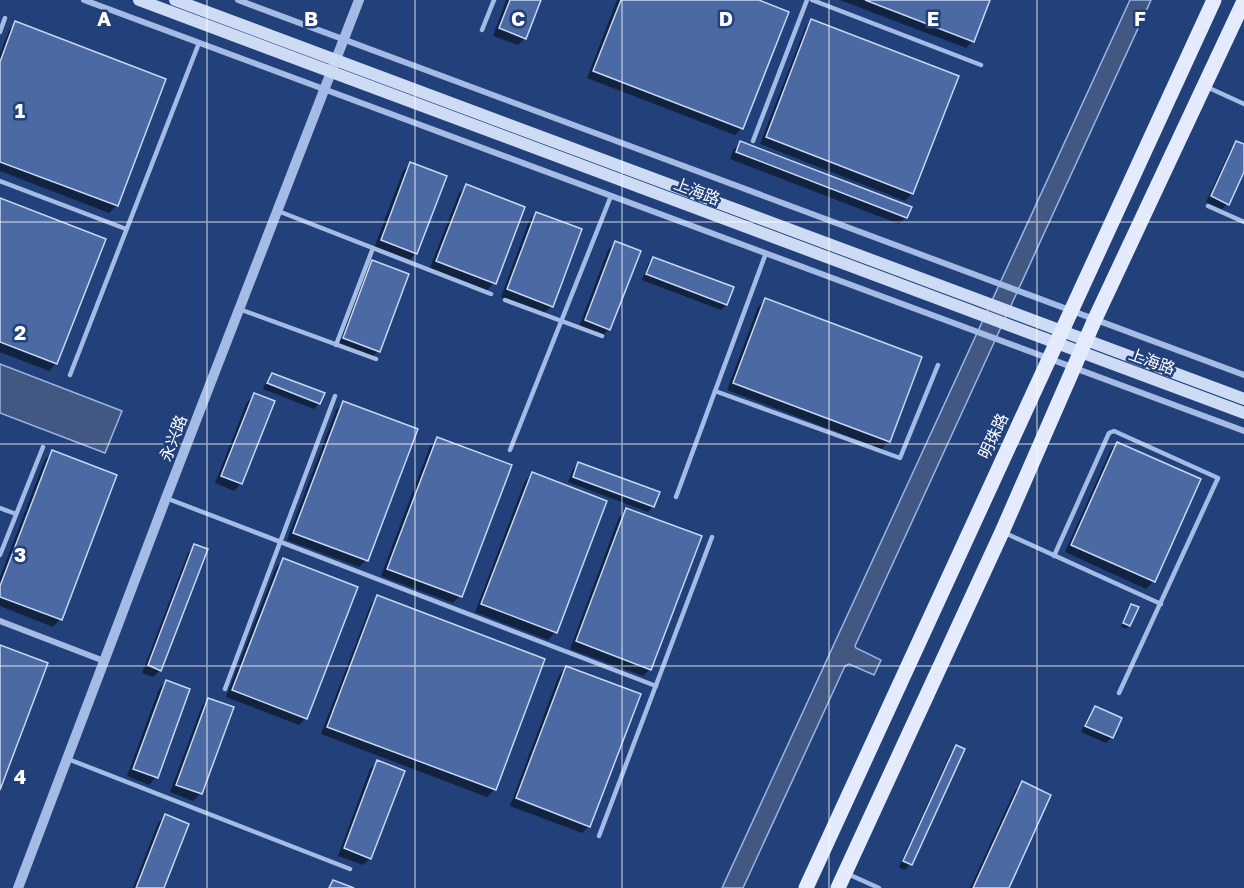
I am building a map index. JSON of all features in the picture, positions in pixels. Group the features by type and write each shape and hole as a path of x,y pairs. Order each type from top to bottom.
{"main road":[{"name":"上海路","path":"139,0 333,65"},
{"name":"上海路","path":"175,0 333,65 1084,347 1244,413"},
{"name":"明珠路","path":"806,888 1214,0"},
{"path":"838,888 1002,532 1095,319 1244,1"},
{"name":"上海路","path":"1084,347 1244,399"}],"street":[{"path":"84,0 1244,431"},
{"path":"238,0 1244,375"},
{"name":"永兴路","path":"18,888 165,498 358,0"},
{"path":"0,621 104,661"}],"lane":[{"path":"482,30 494,0"},
{"path":"753,141 807,0"},
{"path":"812,0 981,65"},
{"path":"0,32 5,18"},
{"path":"70,375 199,43"},
{"path":"1205,86 1244,104"},
{"path":"0,181 126,229"},
{"path":"510,450 611,196"},
{"path":"1208,206 1244,222"},
{"path":"278,211 491,294"},
{"path":"336,345 373,248"},
{"path":"676,497 766,254"},
{"path":"505,300 603,336"},
{"path":"240,309 376,359"},
{"path":"715,391 900,458 938,365"},
{"path":"225,689 335,396"},
{"path":"1054,555 1109,434 1114,431 1218,478 1119,693"},
{"path":"0,555 43,447"},
{"path":"165,498 656,686"},
{"path":"0,508 16,514"},
{"path":"1002,532 1161,604"},
{"path":"599,836 712,537"},
{"path":"67,759 351,869"},
{"path":"845,873 879,888"}],"water":[{"path":"1130,0 1151,0 855,646 881,660 874,675 849,664 845,666 743,888 722,888"},
{"path":"0,364 122,411 105,453 0,413"}],"building":[{"path":"510,0 541,0 526,39 499,28"},
{"path":"621,0 759,0 789,12 743,129 593,71"},
{"path":"865,0 990,0 974,42"},
{"path":"811,19 959,76 913,194 766,137"},
{"path":"15,21 166,79 118,206 0,162 0,62"},
{"path":"740,141 912,207 907,218 736,152"},
{"path":"1236,141 1244,144 1244,172 1229,205 1211,196"},
{"path":"410,162 447,176 417,254 381,240"},
{"path":"466,184 525,207 496,284 436,261"},
{"path":"0,198 106,239 57,364 0,342"},
{"path":"536,212 582,229 553,307 507,289"},
{"path":"615,241 641,251 610,330 585,320"},
{"path":"653,257 734,287 727,305 646,274"},
{"path":"372,260 409,274 380,352 343,338"},
{"path":"765,298 922,357 890,442 733,383"},
{"path":"272,373 325,393 320,404 267,383"},
{"path":"254,393 275,401 242,484 221,476"},
{"path":"343,401 418,429 368,561 293,533"},
{"path":"437,437 512,465 462,597 387,569"},
{"path":"1117,442 1201,479 1155,582 1071,545"},
{"path":"52,450 117,475 62,620 0,597 0,586"},
{"path":"578,462 660,492 654,507 573,477"},
{"path":"532,472 607,501 557,633 481,604"},
{"path":"626,508 702,536 651,670 576,641"},
{"path":"194,544 208,549 161,671 148,665"},
{"path":"283,558 358,587 307,719 232,690"},
{"path":"377,595 545,659 496,790 327,727"},
{"path":"1131,604 1139,607 1130,626 1123,623"},
{"path":"0,645 48,663 0,790"},
{"path":"566,666 641,694 590,827 516,798"},
{"path":"166,680 190,689 158,778 133,769"},
{"path":"208,698 234,707 202,794 176,785"},
{"path":"1095,706 1122,718 1113,738 1085,726"},
{"path":"956,745 965,749 912,865 903,861"},
{"path":"377,760 405,771 371,859 344,848"},
{"path":"1022,781 1051,795 1009,888 973,888"},
{"path":"165,814 189,824 164,888 136,888"},
{"path":"333,880 354,888 329,888"}]}
